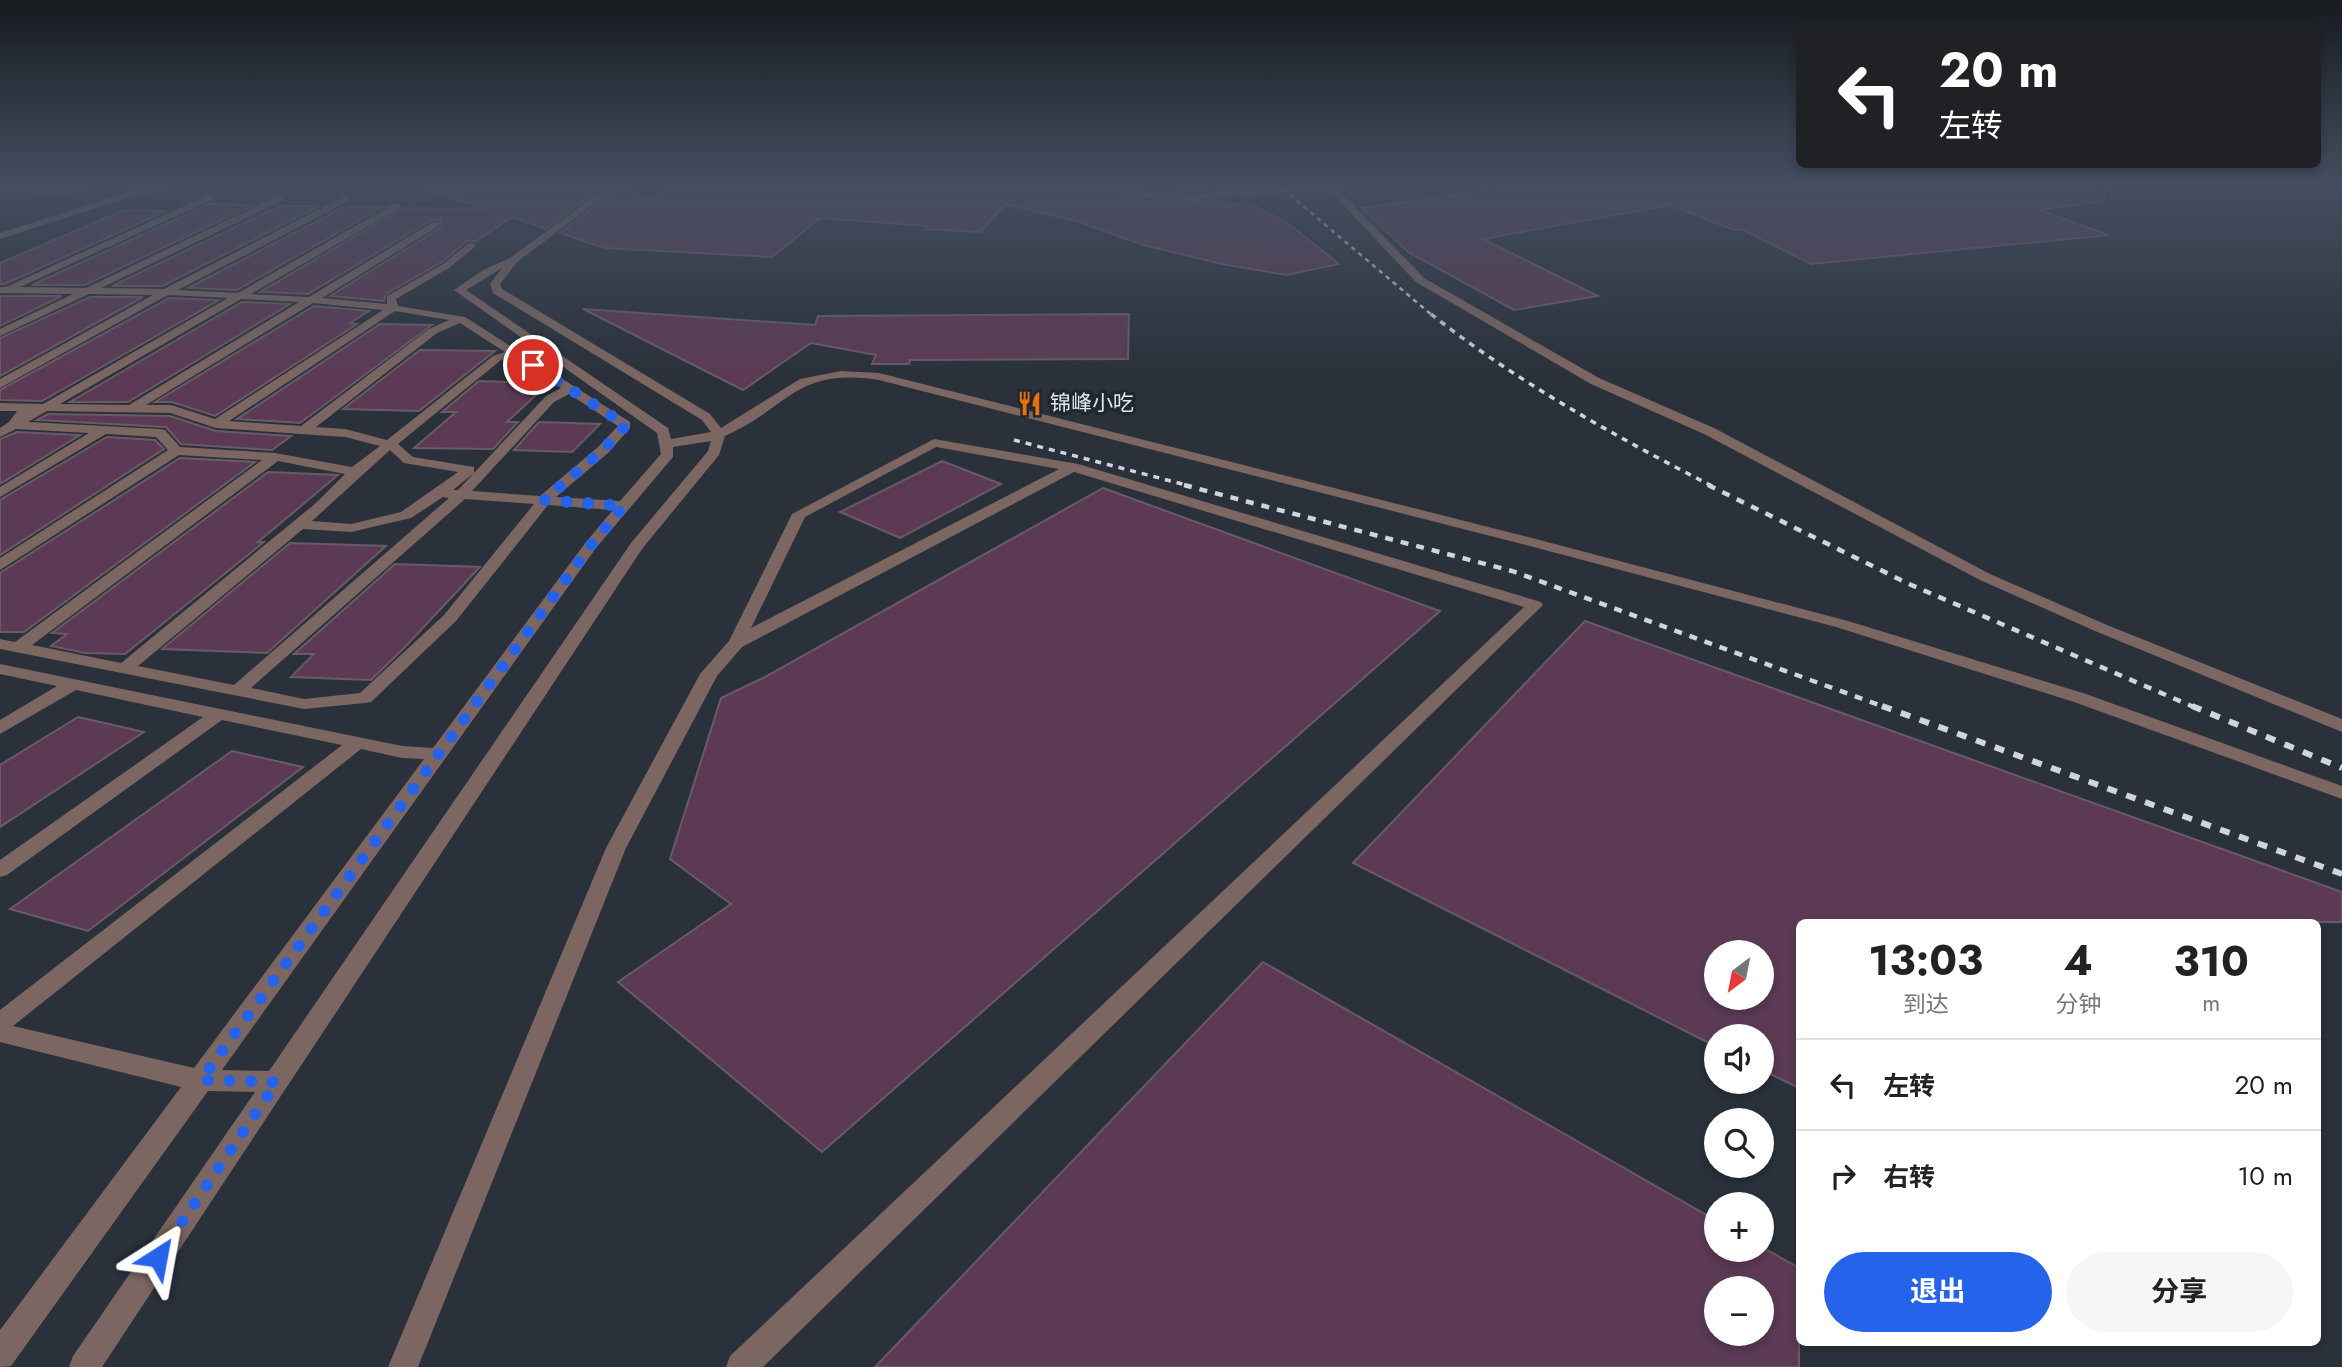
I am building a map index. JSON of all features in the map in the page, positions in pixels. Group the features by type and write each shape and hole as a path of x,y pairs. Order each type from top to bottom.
{"street":[{"path":"2,291 100,247"},
{"path":"0,332 180,247"},
{"path":"0,384 253,247"},
{"path":"0,433 327,247"},
{"path":"130,410 399,247"},
{"path":"393,308 391,298 446,266 470,247"},
{"path":"532,247 500,274 495,284 497,290 706,416 717,443"},
{"path":"1388,247 1420,280 1595,380 1721,437 1984,577 2113,633 2342,726"},
{"path":"0,1355 591,545 668,454 663,431 459,290 486,272 514,260"},
{"path":"0,644 304,704 365,698 450,618 544,500 603,450 626,425 461,318 313,300 166,292 2,291"},
{"path":"216,424 393,308"},
{"path":"303,431 433,331 461,318"},
{"path":"123,669 300,524 355,472 392,445 497,358 514,353"},
{"path":"84,1367 636,546 717,443 796,385 821,377 857,373 1527,541 1842,624 2080,698 2342,793"},
{"path":"237,691 461,495 551,399 570,388"},
{"path":"0,407 172,409 216,424 345,433 392,445 409,460 469,470 440,494 406,515 351,528 300,524"},
{"path":"14,425 24,407"},
{"path":"14,425 160,433 176,452"},
{"path":"0,492 105,429"},
{"path":"666,443 717,443"},
{"path":"403,1367 616,848 709,674 736,643 799,514 934,443 1073,467 1535,605 741,1367"},
{"path":"0,565 176,452 275,457 355,472"},
{"path":"18,648 275,457"},
{"path":"736,643 1073,467"},
{"path":"440,494 624,506"},
{"path":"0,669 402,752 440,754"},
{"path":"0,728 73,684"},
{"path":"0,870 219,714"},
{"path":"0,1023 357,743"},
{"path":"0,1032 161,1073 201,1080 277,1082"}],"building":[{"path":"38,247 87,247 5,284 0,284 0,263"},
{"path":"115,247 165,247 85,285 32,285"},
{"path":"194,247 239,247 163,286 112,286"},
{"path":"267,247 313,247 237,290 188,288"},
{"path":"337,247 387,247 308,294 260,292"},
{"path":"410,247 460,247 442,262 386,294 384,301 330,296"},
{"path":"600,247 785,247 772,257"},
{"path":"1151,247 1317,247 1339,264 1287,275 1227,265"},
{"path":"1402,247 1499,247 1598,296 1514,310"},
{"path":"1777,247 1988,247 1811,264"},
{"path":"0,296 62,296 0,326"},
{"path":"90,297 143,297 0,376 0,338"},
{"path":"169,298 219,300 42,401 0,400 0,390"},
{"path":"242,302 290,304 128,402 70,402"},
{"path":"314,306 369,311 350,323 357,324 215,416 172,402 155,402"},
{"path":"583,309 815,325 818,316 1129,314 1128,359 910,360 909,364 872,364 876,355 811,343 743,390"},
{"path":"380,324 432,325 300,423 237,419"},
{"path":"420,350 495,351 419,411 343,409"},
{"path":"479,381 549,383 507,422 518,422 493,449 414,448 456,412 442,412"},
{"path":"48,414 170,416 216,431 291,436 272,450 181,444 166,427 37,420"},
{"path":"539,422 600,424 572,452 514,450"},
{"path":"17,432 80,435 0,484 0,439"},
{"path":"107,437 155,440 164,449 0,555 0,500"},
{"path":"180,458 255,462 24,632 0,632 0,573"},
{"path":"942,461 1001,484 900,538 840,512"},
{"path":"268,472 338,475 258,542 264,542 125,654 85,653 51,646 67,634 52,633"},
{"path":"1103,488 1440,611 822,1152 618,982 731,904 670,859 721,698 763,678"},
{"path":"290,543 386,546 267,653 162,649"},
{"path":"395,564 480,567 371,680 291,677 314,654 294,654"},
{"path":"1585,621 2342,892 2342,922 2321,922 2321,919 1796,919 1796,1087 1774,1076 1774,1024 1704,1024 1704,1040 1353,863"},
{"path":"78,717 144,732 0,827 0,765"},
{"path":"232,751 303,767 88,931 10,909"},
{"path":"1263,962 1704,1214 1704,1262 1774,1262 1774,1254 1796,1266 1796,1346 1799,1346 1799,1367 875,1367"}],"railway":[{"path":"1351,247 1433,316"},
{"path":"1431,314 1497,362 1567,407 1712,486"},
{"path":"1014,440 1190,486"},
{"path":"1184,485 1512,571 1887,708"},
{"path":"1708,485 1909,584 2196,708"},
{"path":"1882,706 2342,874"},
{"path":"2192,706 2342,768"}],"place":[{"name":"锦峰小吃","path":"1030,403"}],"route":[{"path":"158,1257 277,1082 201,1080 591,545 624,506 544,500 603,450 626,425 533,365"}]}
